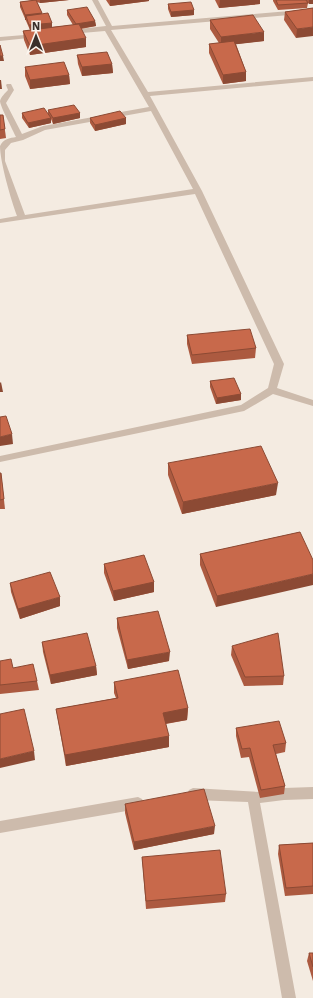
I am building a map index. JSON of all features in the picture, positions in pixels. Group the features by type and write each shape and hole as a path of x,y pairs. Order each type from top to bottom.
{"street":[{"path":"0,459 244,408 272,390 279,364 198,191 154,108 108,28 95,0"},
{"path":"61,33 313,11"},
{"path":"0,39 46,35"},
{"path":"146,94 313,79"},
{"path":"9,85 11,90 2,103 16,127 20,138"},
{"path":"22,218 1,161 1,150 8,141 20,138 43,128 154,108"},
{"path":"0,221 198,191"},
{"path":"272,390 313,404"},
{"path":"178,796 193,794 260,798 284,794 313,793"},
{"path":"253,797 288,998"},
{"path":"0,827 147,802"}],"building":[{"path":"36,0 42,13 25,15 20,2"},
{"path":"276,0 306,0 308,3 278,5"},
{"path":"191,2 194,10 171,12 168,4"},
{"path":"87,7 95,21 76,24 67,10"},
{"path":"313,8 313,27 297,29 285,12"},
{"path":"48,13 52,23 29,25 26,16"},
{"path":"253,15 264,32 221,37 210,20"},
{"path":"79,24 86,38 30,46 23,31"},
{"path":"234,41 246,72 223,75 209,44"},
{"path":"0,45 3,56 0,56"},
{"path":"107,52 112,64 82,67 77,55"},
{"path":"64,62 69,75 30,80 25,67"},
{"path":"74,105 80,113 53,118 48,110"},
{"path":"44,108 51,118 28,123 22,113"},
{"path":"120,111 126,118 95,125 90,118"},
{"path":"0,115 3,115 5,129 0,130"},
{"path":"250,329 256,348 192,355 187,335"},
{"path":"234,378 241,394 217,398 210,381"},
{"path":"6,416 12,434 0,437 0,417"},
{"path":"261,446 278,483 183,502 168,463"},
{"path":"0,473 4,499 0,500"},
{"path":"300,532 313,560 313,574 217,596 200,554"},
{"path":"144,555 154,582 113,591 104,564"},
{"path":"50,572 60,597 18,609 10,583"},
{"path":"158,611 170,652 127,660 117,618"},
{"path":"87,633 96,666 50,675 42,642"},
{"path":"278,633 284,676 245,677 232,646"},
{"path":"11,659 13,668 33,664 37,681 0,685 0,661"},
{"path":"178,670 188,708 163,713 169,736 65,755 56,709 118,698 114,682"},
{"path":"24,709 34,751 0,759 0,714"},
{"path":"279,721 286,743 273,745 285,786 261,790 250,748 242,749 236,728"},
{"path":"204,789 215,826 134,842 125,804"},
{"path":"313,843 313,886 286,888 279,845"},
{"path":"220,850 226,894 146,901 142,857"},
{"path":"309,953 313,953 313,967"}]}
